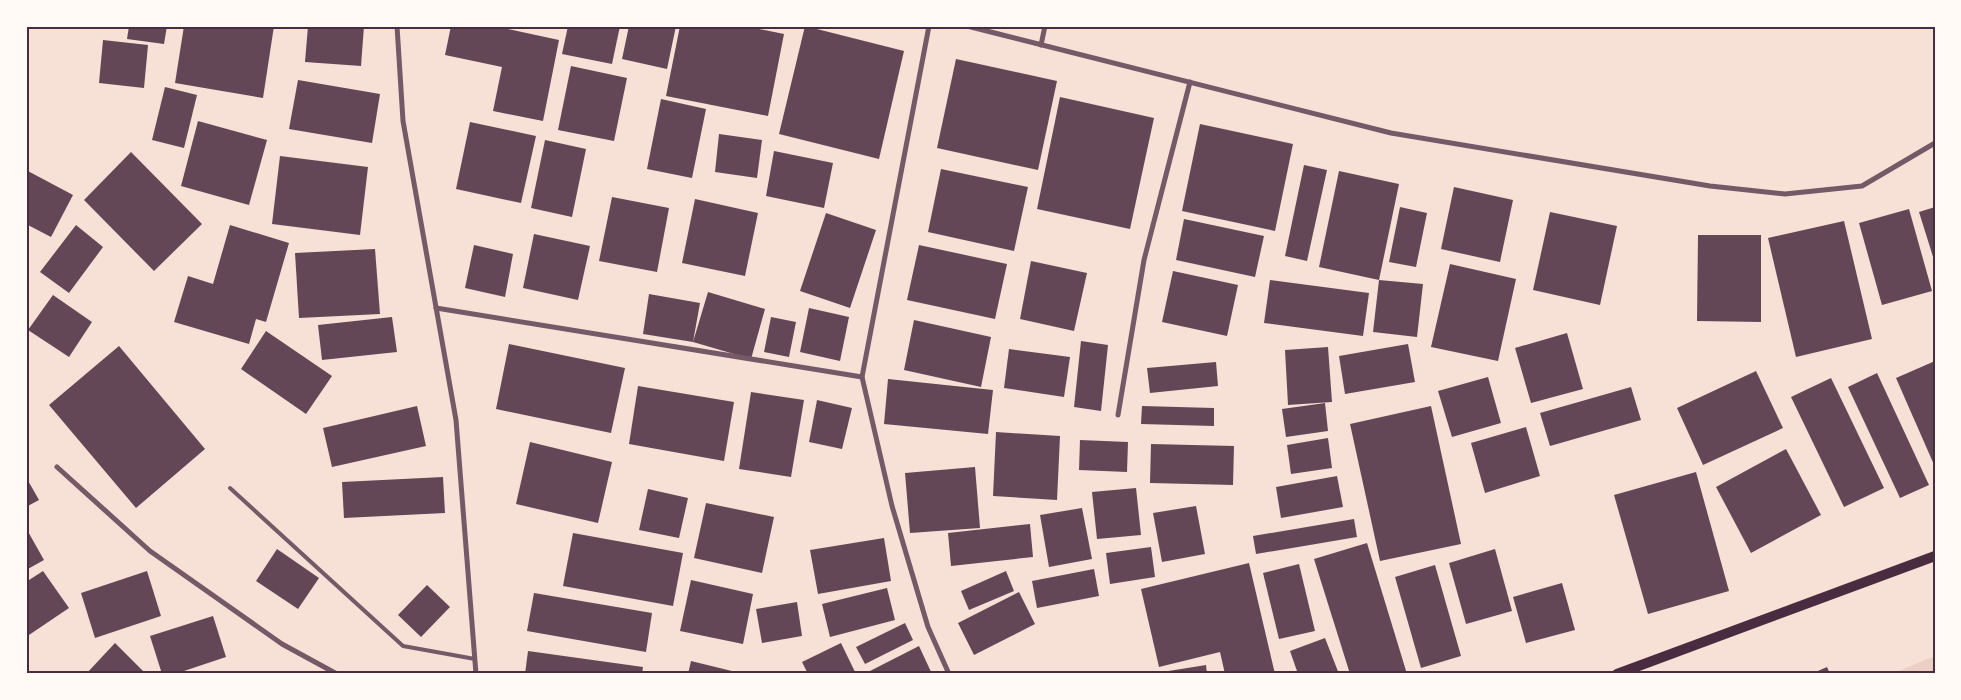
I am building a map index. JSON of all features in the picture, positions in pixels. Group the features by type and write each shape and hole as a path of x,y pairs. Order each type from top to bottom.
{"main road":[{"path":"1617,674 1935,556"}],"street":[{"path":"397,26 404,121 456,420 476,674"},
{"path":"929,26 862,377 892,506 928,627 950,674"},
{"path":"967,26 1391,133 1710,186 1785,194 1862,186 1935,143"},
{"path":"1041,45 1045,26"},
{"path":"1118,415 1144,260 1190,82"},
{"path":"436,308 862,377"},
{"path":"57,467 150,551 282,644 337,674"}],"lane":[{"path":"230,488 403,646 475,660"}],"shaded area":[{"path":"1935,656 1935,674 1897,674 1896,672"}],"building":[{"path":"129,26 167,26 164,44 127,39"},
{"path":"184,26 274,26 263,98 175,83"},
{"path":"308,26 364,26 361,66 305,62"},
{"path":"451,26 494,26 559,40 543,121 493,111 502,67 445,55"},
{"path":"568,26 620,26 612,64 562,54"},
{"path":"629,26 676,26 667,69 622,59"},
{"path":"680,26 745,26 784,34 768,116 666,96"},
{"path":"805,26 904,51 879,159 779,134"},
{"path":"103,40 148,45 144,88 99,83"},
{"path":"956,59 1057,81 1038,170 937,148"},
{"path":"571,66 627,78 614,141 558,130"},
{"path":"298,80 380,94 372,143 289,129"},
{"path":"165,87 197,95 184,148 152,140"},
{"path":"1060,97 1154,118 1130,229 1037,209"},
{"path":"661,99 706,109 692,178 647,169"},
{"path":"198,121 267,140 249,205 181,186"},
{"path":"470,122 536,136 521,203 456,189"},
{"path":"1200,124 1293,144 1275,231 1182,211"},
{"path":"719,134 762,140 757,178 715,172"},
{"path":"545,140 586,149 572,217 531,208"},
{"path":"774,151 833,163 824,208 766,196"},
{"path":"131,152 202,224 154,271 84,200"},
{"path":"280,156 368,167 360,235 272,224"},
{"path":"1304,165 1327,170 1307,261 1285,256"},
{"path":"941,169 1028,187 1014,251 928,232"},
{"path":"26,170 73,195 51,237 26,224"},
{"path":"1339,171 1399,184 1379,280 1319,267"},
{"path":"1454,187 1513,200 1500,262 1441,249"},
{"path":"612,197 669,208 657,272 599,261"},
{"path":"695,199 758,213 745,276 682,263"},
{"path":"1400,207 1427,213 1416,267 1389,262"},
{"path":"1935,207 1935,260 1934,260 1919,212"},
{"path":"1909,209 1932,291 1882,305 1859,223"},
{"path":"1550,212 1617,226 1600,305 1533,290"},
{"path":"826,213 876,230 850,308 800,291"},
{"path":"1184,219 1264,236 1255,277 1176,260"},
{"path":"1844,221 1872,339 1796,357 1768,238"},
{"path":"76,225 103,247 69,293 40,272"},
{"path":"230,225 289,243 266,322 256,319 249,344 174,322 188,276 213,284"},
{"path":"534,234 590,246 578,300 523,288"},
{"path":"1698,235 1761,235 1761,322 1697,321"},
{"path":"474,245 513,254 505,297 465,288"},
{"path":"919,245 1007,264 995,319 907,300"},
{"path":"375,249 380,314 299,318 295,253"},
{"path":"1031,261 1087,273 1074,331 1020,319"},
{"path":"1450,264 1516,279 1498,361 1431,347"},
{"path":"1173,271 1238,285 1227,336 1162,322"},
{"path":"1270,280 1369,293 1363,336 1264,323"},
{"path":"1379,280 1423,284 1417,337 1373,332"},
{"path":"708,292 765,309 751,359 693,342"},
{"path":"649,294 700,303 693,342 643,334"},
{"path":"53,295 92,322 69,357 28,330"},
{"path":"809,308 849,317 840,361 800,352"},
{"path":"392,317 397,352 322,360 318,325"},
{"path":"771,317 796,322 789,357 764,352"},
{"path":"914,320 991,337 981,387 904,370"},
{"path":"266,331 332,376 306,414 241,369"},
{"path":"1567,333 1583,389 1531,403 1515,348"},
{"path":"1081,341 1108,345 1101,411 1074,407"},
{"path":"509,344 625,368 611,433 496,409"},
{"path":"1408,344 1415,382 1345,394 1339,356"},
{"path":"119,346 205,449 136,508 49,405"},
{"path":"1328,347 1332,402 1288,405 1285,350"},
{"path":"1009,349 1070,357 1064,397 1004,388"},
{"path":"1935,361 1935,467 1896,378"},
{"path":"1216,362 1218,386 1150,393 1147,368"},
{"path":"1756,371 1783,428 1703,465 1677,408"},
{"path":"1877,373 1929,485 1900,498 1848,387"},
{"path":"1488,377 1501,423 1452,437 1438,391"},
{"path":"1831,378 1884,488 1844,507 1791,397"},
{"path":"888,379 993,390 988,434 884,424"},
{"path":"638,386 734,402 724,461 629,444"},
{"path":"1631,387 1641,420 1550,446 1540,413"},
{"path":"751,392 804,400 791,477 739,469"},
{"path":"817,400 852,408 842,449 809,442"},
{"path":"1325,403 1328,431 1286,437 1282,409"},
{"path":"417,406 426,446 332,467 323,428"},
{"path":"1142,406 1214,408 1214,426 1141,424"},
{"path":"1431,406 1461,544 1380,561 1350,424"},
{"path":"1526,427 1540,476 1485,493 1471,443"},
{"path":"996,432 1060,436 1057,500 993,496"},
{"path":"1328,438 1332,468 1291,474 1287,445"},
{"path":"1080,440 1128,442 1127,472 1079,470"},
{"path":"530,442 612,462 598,523 516,504"},
{"path":"1151,444 1234,446 1233,485 1150,483"},
{"path":"1786,449 1821,515 1751,553 1716,487"},
{"path":"975,467 980,528 910,533 905,473"},
{"path":"1696,472 1729,591 1648,614 1614,495"},
{"path":"1337,476 1343,507 1281,518 1276,487"},
{"path":"26,477 39,500 26,507"},
{"path":"443,477 445,513 344,518 342,482"},
{"path":"1136,488 1141,535 1097,539 1092,492"},
{"path":"648,489 688,498 679,538 639,530"},
{"path":"706,503 774,517 762,573 694,558"},
{"path":"1196,506 1205,554 1162,562 1153,513"},
{"path":"1082,508 1092,559 1049,567 1040,515"},
{"path":"1354,519 1357,537 1256,554 1253,536"},
{"path":"1030,524 1033,557 951,566 948,533"},
{"path":"26,528 44,560 26,570"},
{"path":"573,533 683,553 673,606 563,586"},
{"path":"884,538 891,581 818,594 810,550"},
{"path":"1367,543 1407,674 1350,674 1314,559"},
{"path":"1151,547 1155,577 1110,584 1106,553"},
{"path":"277,549 319,578 298,609 256,581"},
{"path":"1495,549 1512,611 1466,624 1449,563"},
{"path":"1249,563 1275,674 1225,674 1220,652 1159,667 1141,589"},
{"path":"1299,564 1315,631 1279,639 1263,573"},
{"path":"1435,565 1461,656 1421,668 1395,577"},
{"path":"1094,569 1099,596 1037,608 1032,581"},
{"path":"43,571 69,608 26,637 26,582"},
{"path":"147,571 161,616 95,638 81,593"},
{"path":"1006,571 1014,591 969,610 961,591"},
{"path":"691,580 753,594 743,644 680,631"},
{"path":"1562,583 1575,630 1526,643 1513,597"},
{"path":"427,585 450,607 421,637 398,615"},
{"path":"887,588 895,620 830,637 822,604"},
{"path":"1019,592 1035,624 974,655 958,623"},
{"path":"534,593 652,613 646,652 527,631"},
{"path":"797,602 802,636 762,643 756,609"},
{"path":"213,616 226,657 175,674 162,674 150,636"},
{"path":"905,623 913,640 865,664 856,647"},
{"path":"1325,638 1339,674 1298,674 1290,651"},
{"path":"115,643 146,674 86,674"},
{"path":"841,643 856,674 808,674 802,662"},
{"path":"919,646 932,674 869,674 868,672"},
{"path":"528,651 643,667 642,674 525,674"},
{"path":"691,661 740,673 740,674 688,674"},
{"path":"1206,665 1207,674 1156,674 1156,673"},
{"path":"1827,667 1830,674 1811,674"}]}
